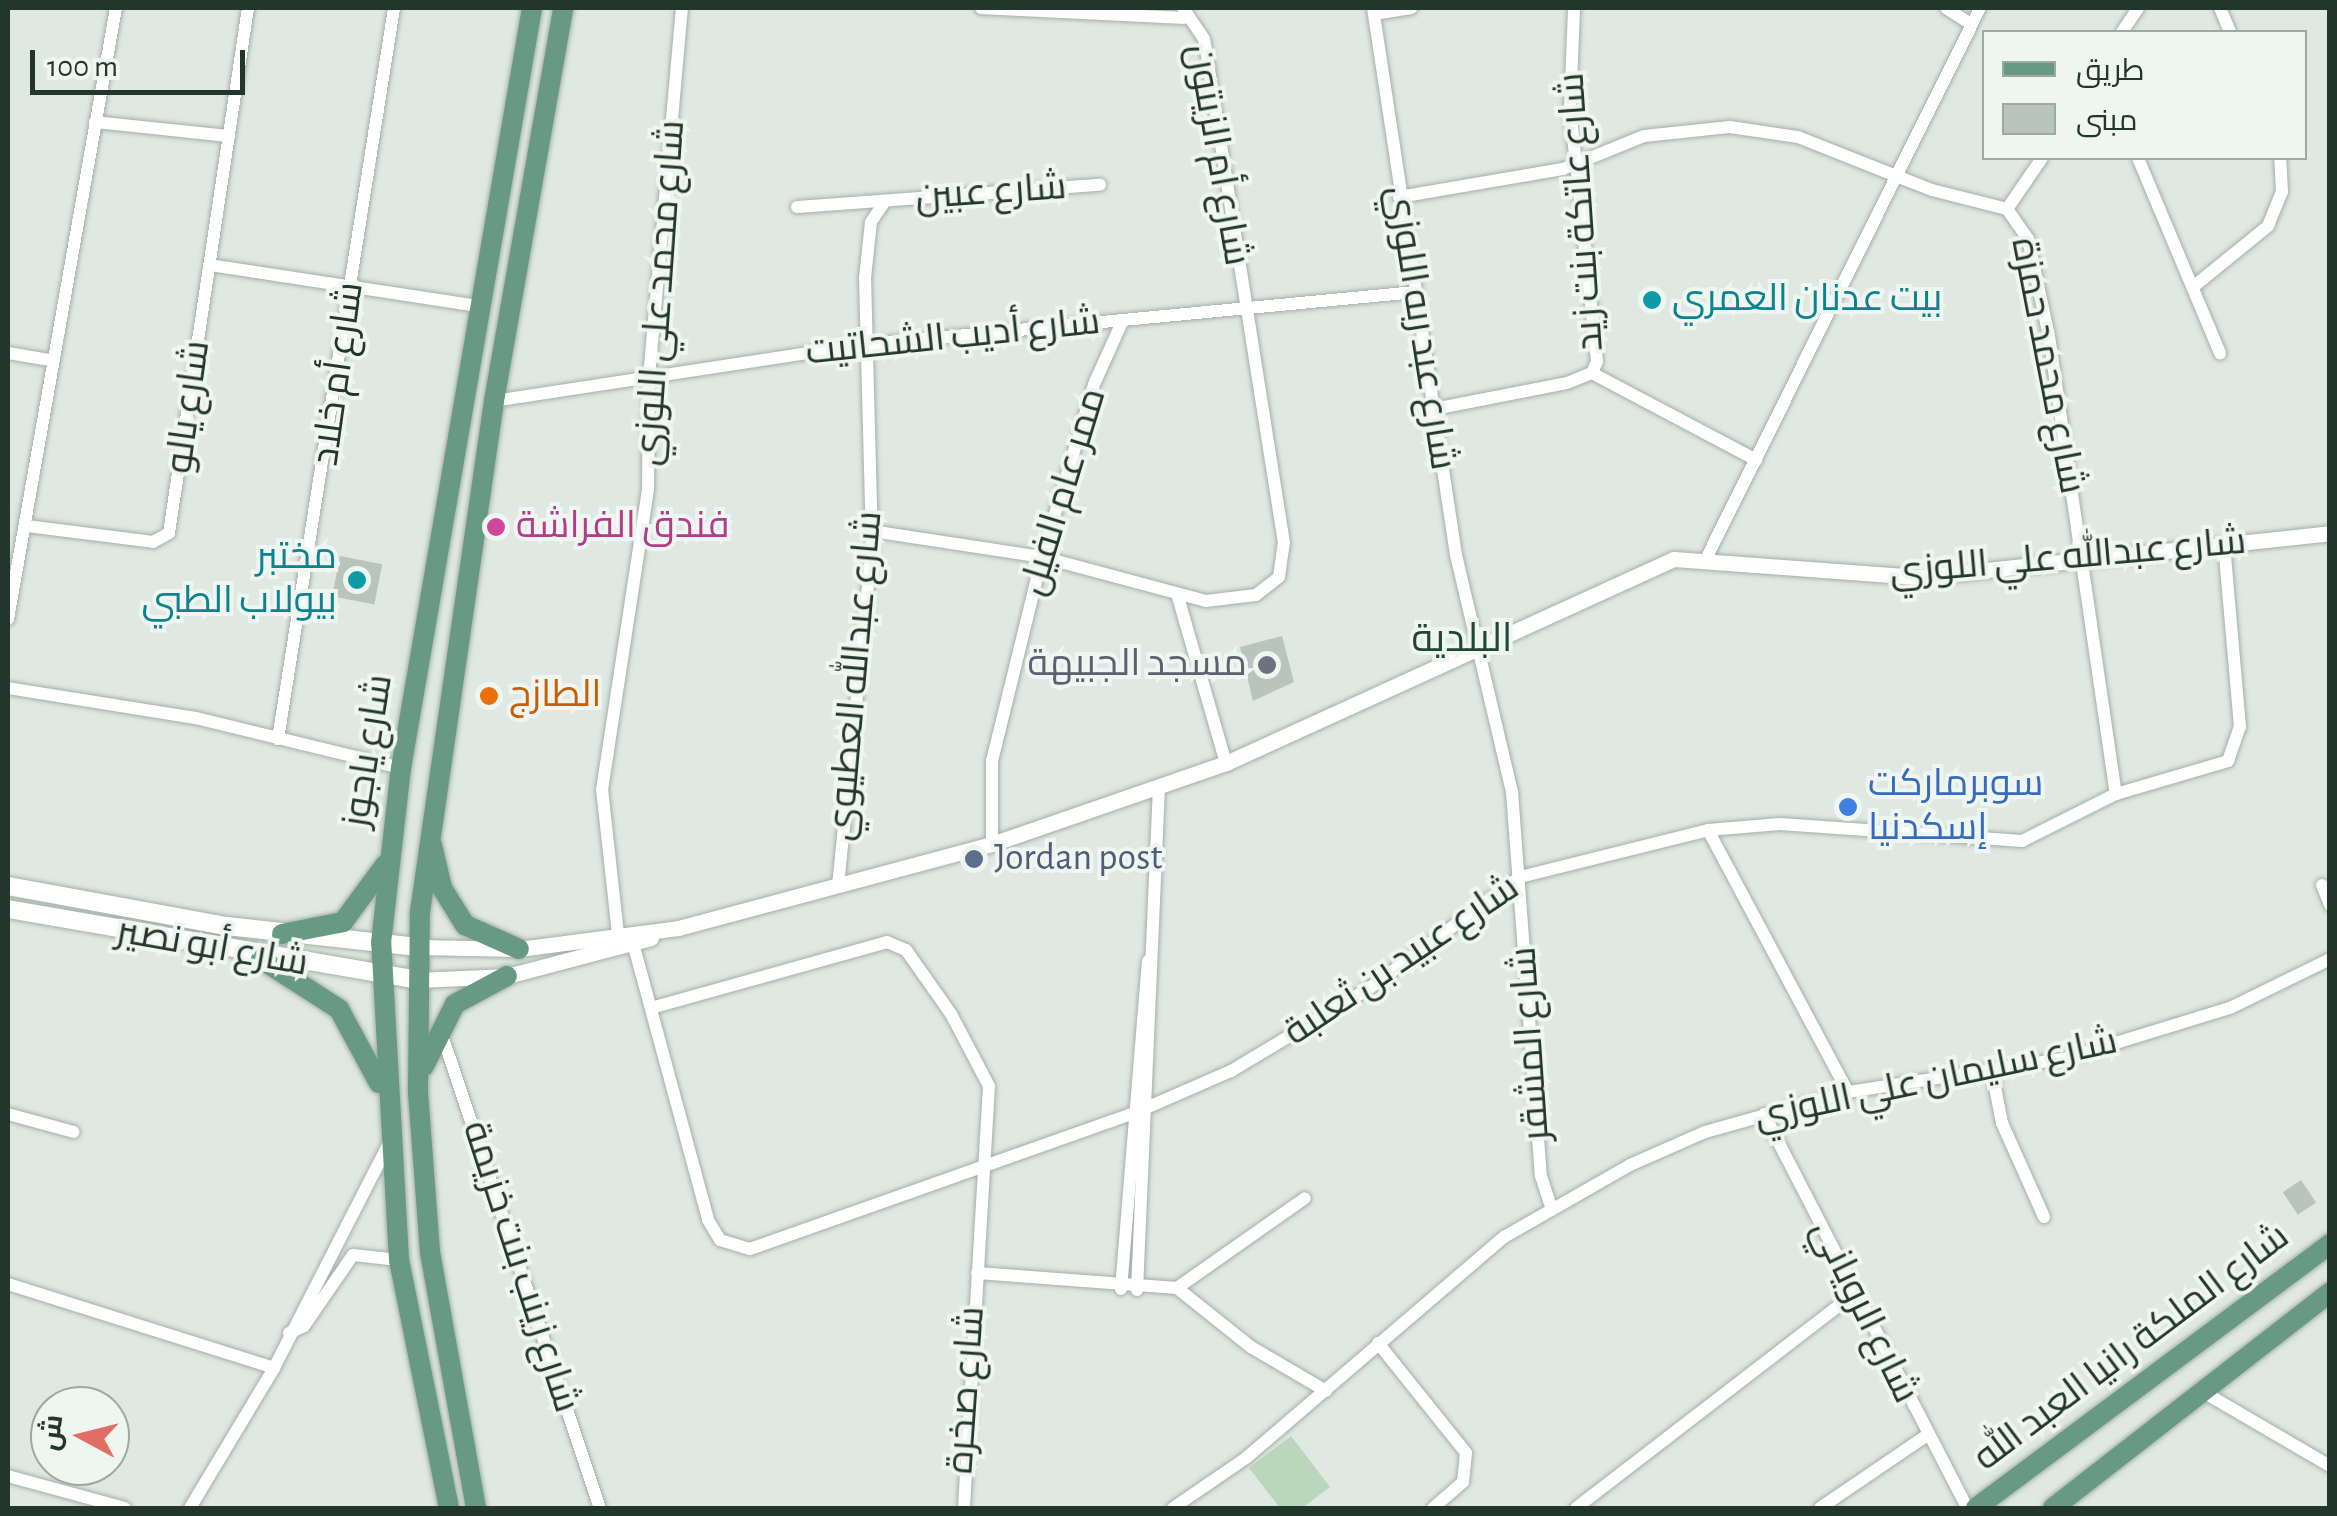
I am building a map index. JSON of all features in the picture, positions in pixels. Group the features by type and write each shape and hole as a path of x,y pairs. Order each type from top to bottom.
{"main road":[{"name":"شارع ياجوز","path":"448,1508 399,1260 388,1146 381,943 401,768 477,306 532,8"},
{"name":"شارع ياجوز","path":"476,1508 440,1324 418,1092 418,947 428,820 494,401 563,8"},
{"path":"428,820 450,906 481,938 519,950"},
{"path":"282,934 350,917 388,858"},
{"name":"شارع أبو نصير","path":"8,886 282,934 418,947"},
{"name":"شارع أبو نصير","path":"8,914 261,958 418,980"},
{"path":"261,958 338,1009 386,1102"},
{"path":"418,1092 439,1026 476,987 507,976"},
{"name":"شارع الملكة رانيا العبد الله","path":"1976,1508 2330,1244"},
{"name":"شارع الملكة رانيا العبد الله","path":"2054,1508 2330,1292"}],"street":[{"path":"8,619 27,526 50,360 116,8"},
{"name":"شارع يالو","path":"27,526 166,538 248,8"},
{"name":"شارع أم خلاد","path":"278,739 394,8"},
{"name":"شارع محمد علي اللوزي","path":"682,8 649,377 648,488 602,790 626,938 651,1008 708,1220 730,1246"},
{"path":"980,8 1183,13"},
{"path":"1373,11 1412,8"},
{"name":"شارع عاتكة بنت زيد","path":"1434,408 1592,373 1596,340 1575,163 1574,8"},
{"path":"1946,8 1971,24"},
{"path":"1708,558 1980,8"},
{"path":"2123,30 2138,8"},
{"name":"شارع عبد ربه اللوزي","path":"1373,11 1434,408 1479,647"},
{"name":"شارع أم الزيتون","path":"872,530 1042,557 1178,596 1256,595 1279,578 1283,562 1204,40 1183,13"},
{"path":"95,122 229,136"},
{"name":"شارع محمد حمزة","path":"1400,197 1575,163 1644,136 1730,126 1798,136 1896,174 2007,209 2028,240 2049,336 2116,794"},
{"path":"2007,209 2041,160"},
{"path":"2139,160 2220,353"},
{"path":"2193,288 2268,226 2282,192 2280,160"},
{"name":"شارع عبين","path":"797,207 882,204 1100,185"},
{"name":"شارع عبين","path":"862,345 872,222 882,204"},
{"path":"210,264 352,282 477,306"},
{"name":"شارع أديب الشحاتيت","path":"494,401 862,345 1415,292"},
{"name":"ممر عام الفيل","path":"992,844 992,761 1042,557 1095,382 1123,320"},
{"name":"شارع عبدالله العطيوي","path":"838,886 872,530 862,345"},
{"path":"8,353 50,360"},
{"path":"1592,373 1756,460"},
{"name":"شارع عبدالله علي اللوزي","path":"418,947 519,950 626,938 678,928 992,844 1159,791 1226,763 1664,561 1708,558 1896,577 2330,533"},
{"name":"شارع عبيد بن ثعلبة","path":"730,1246 761,1246 1146,1108 1300,1033 1520,877 1708,830 1849,824 2022,842 2116,794 2228,761 2238,750 2224,544"},
{"path":"1178,596 1226,763"},
{"name":"شارع المشقر","path":"1479,647 1512,792 1541,1176 1550,1204"},
{"path":"8,688 278,739 401,768"},
{"path":"1121,1289 1159,791"},
{"path":"1708,830 1848,1092"},
{"path":"2322,885 2330,904"},
{"name":"شارع عبدالله علي اللوزي","path":"418,980 507,976 626,938"},
{"name":"شارع صخرة","path":"651,1008 882,943 901,946 987,1077 979,1268 961,1508"},
{"path":"1137,1290 1148,959"},
{"name":"شارع سليمان علي اللوزي","path":"1173,1508 1326,1390 1550,1204 1705,1132 1848,1092 2066,1058 2230,1008 2330,960"},
{"name":"شارع زينب بنت خزيمة","path":"439,1026 600,1508"},
{"path":"1992,1072 2002,1122 2044,1217"},
{"path":"8,1114 74,1132"},
{"name":"شارع الروياني","path":"1764,1114 1926,1436 1968,1508"},
{"path":"190,1508 274,1368 388,1146"},
{"path":"1305,1198 1177,1288 1251,1347 1326,1390"},
{"path":"289,1333 304,1326 353,1256 399,1260"},
{"name":"شارع صخرة","path":"979,1268 1121,1289 1177,1288"},
{"path":"8,1284 274,1368"},
{"path":"1576,1508 1855,1293"},
{"path":"1378,1343 1466,1453 1463,1482 1434,1508"},
{"path":"2205,1393 2330,1466"},
{"path":"1820,1508 1926,1436"},
{"path":"8,1476 124,1508"}],"green space":[{"path":"1291,1436 1330,1487 1302,1508 1280,1508 1249,1468"}],"building":[{"name":"مختبر بيولاب الطبي","path":"340,556 382,564 374,604 332,596"},
{"name":"مسجد الجبيهة","path":"1282,636 1294,682 1253,701 1240,647"},
{"path":"2301,1180 2316,1202 2298,1215 2283,1192"}],"place":[{"name":"بيت عدنان العمري","path":"1652,300"},
{"name":"فندق الفراشة","path":"496,527"},
{"name":"مختبر بيولاب الطبي","path":"357,580"},
{"name":"مسجد الجبيهة","path":"1267,665"},
{"name":"الطازج","path":"489,696"},
{"name":"سوبرماركت إسكدنيا","path":"1848,807"},
{"name":"Jordan post","path":"974,859"}],"district":[{"name":"البلدية","path":"1462,639"}]}
